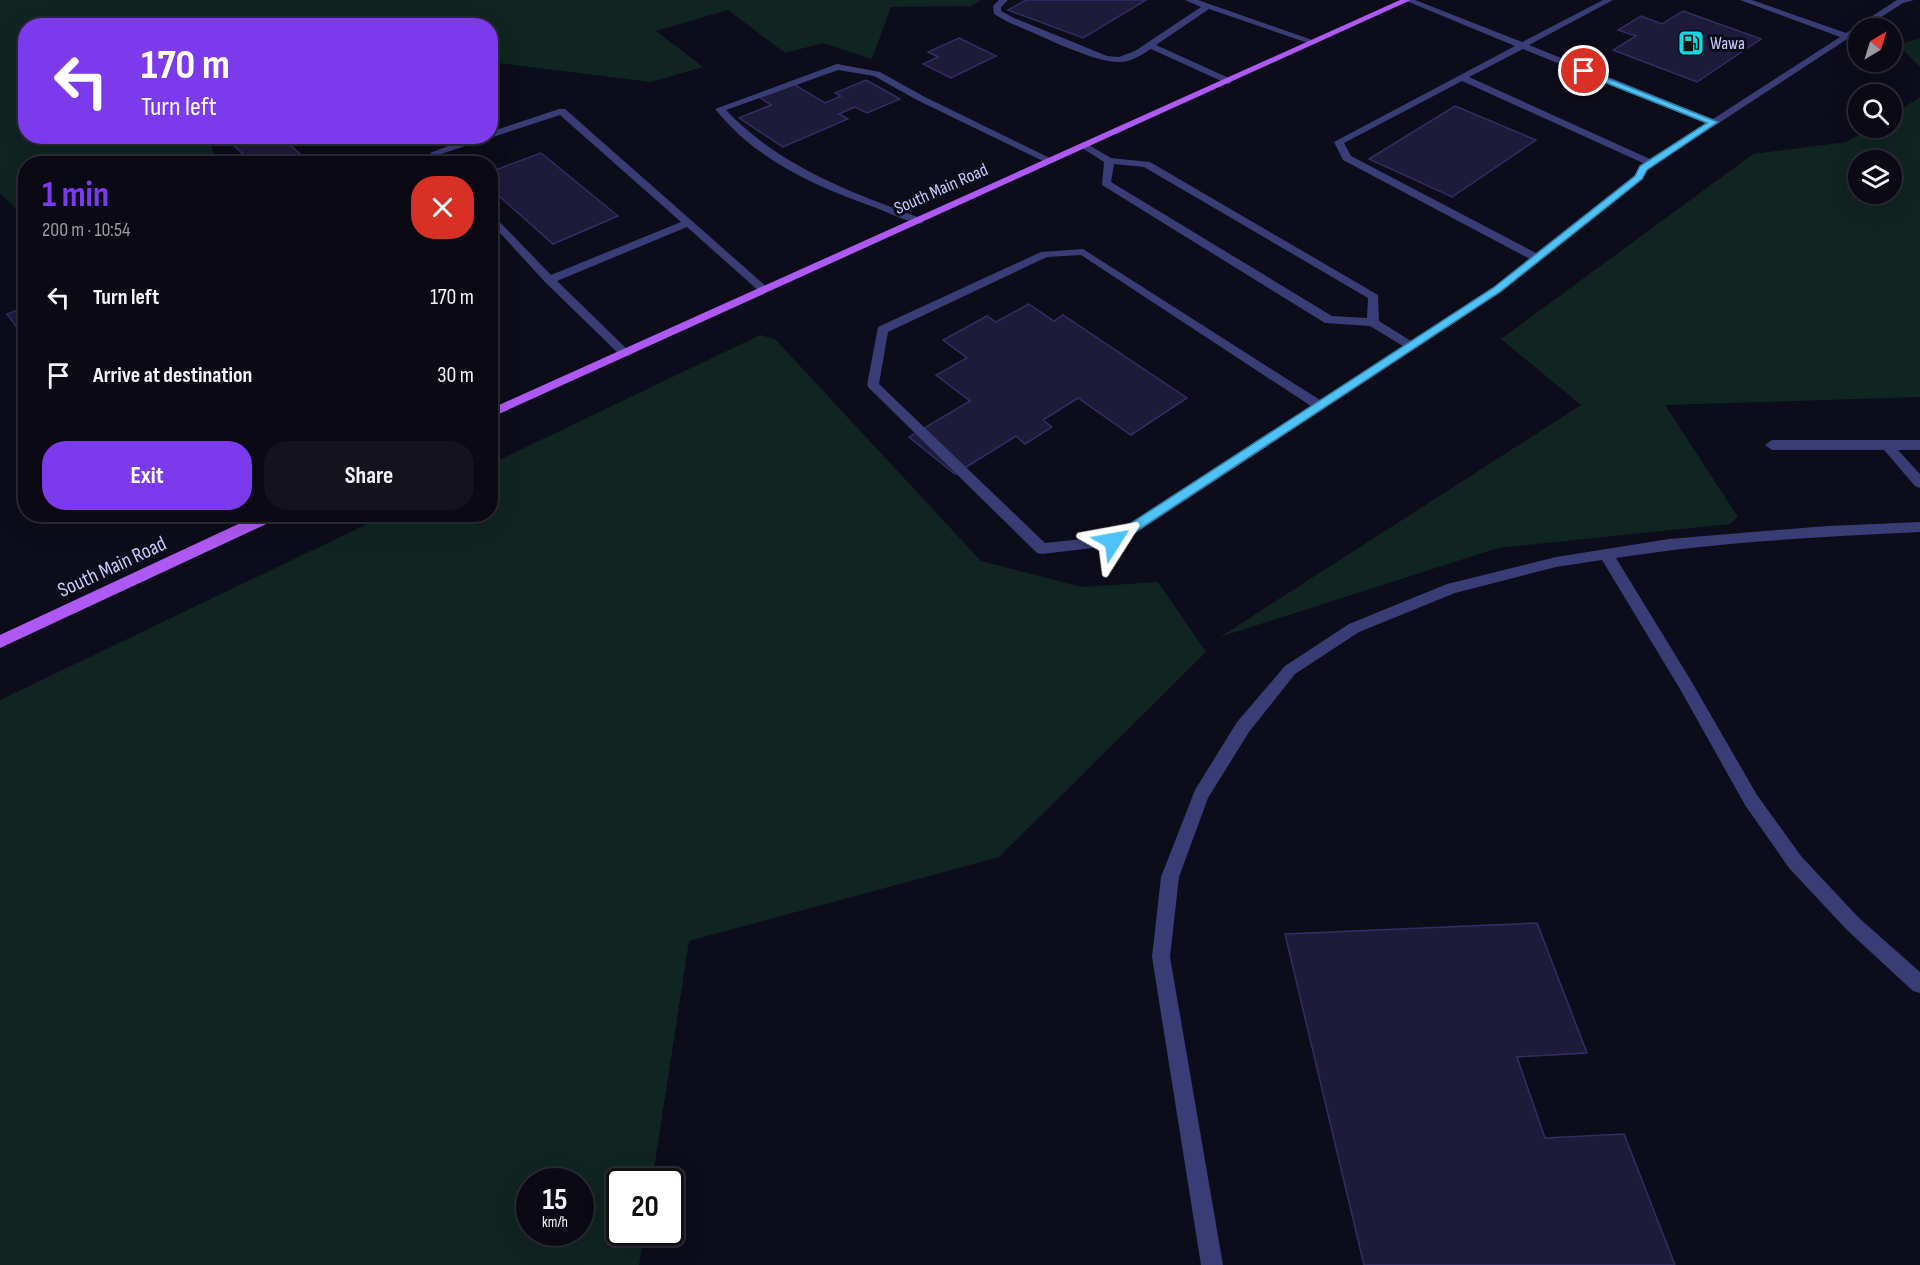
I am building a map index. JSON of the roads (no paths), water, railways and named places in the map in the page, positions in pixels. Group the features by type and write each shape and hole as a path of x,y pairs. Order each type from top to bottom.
{"main road":[{"name":"South Main Road","path":"498,410 1407,0"},
{"name":"South Main Road","path":"0,642 256,522"}],"street":[{"path":"1004,0 997,6 997,12 1105,58 1121,61 1130,58 1208,6"},
{"path":"1189,0 1314,42"},
{"path":"1407,0 1713,122"},
{"path":"1537,258 1347,158 1339,142 1609,0"},
{"path":"1744,0 1846,36"},
{"path":"1319,405 1083,252 1046,254 882,330 873,385 1042,549 1113,541 1270,436 1319,405 1410,345 1497,290 1639,177 1643,168 1901,1 1910,0"},
{"path":"1150,45 1228,81"},
{"path":"919,221 825,185 770,156 737,130 720,109 837,67 877,74 920,98 1051,161"},
{"path":"1460,77 1651,163"},
{"path":"498,132 562,111 764,290"},
{"path":"437,156 435,153 461,144"},
{"path":"1084,146 1109,161 1146,164 1374,297 1373,322"},
{"path":"1109,161 1106,183 1329,320 1373,322 1410,345"},
{"path":"549,280 688,223"},
{"path":"498,224 549,280 625,353"},
{"path":"1772,445 1920,445"},
{"path":"1887,446 1920,483"},
{"path":"1212,1265 1161,957 1170,877 1201,795 1243,727 1290,670 1354,628 1452,588 1556,562 1669,544 1827,531 1920,527"},
{"path":"1606,554 1685,684 1751,800 1795,862 1853,924 1920,984"}],"place":[{"name":"Wawa","path":"1691,43"}]}
